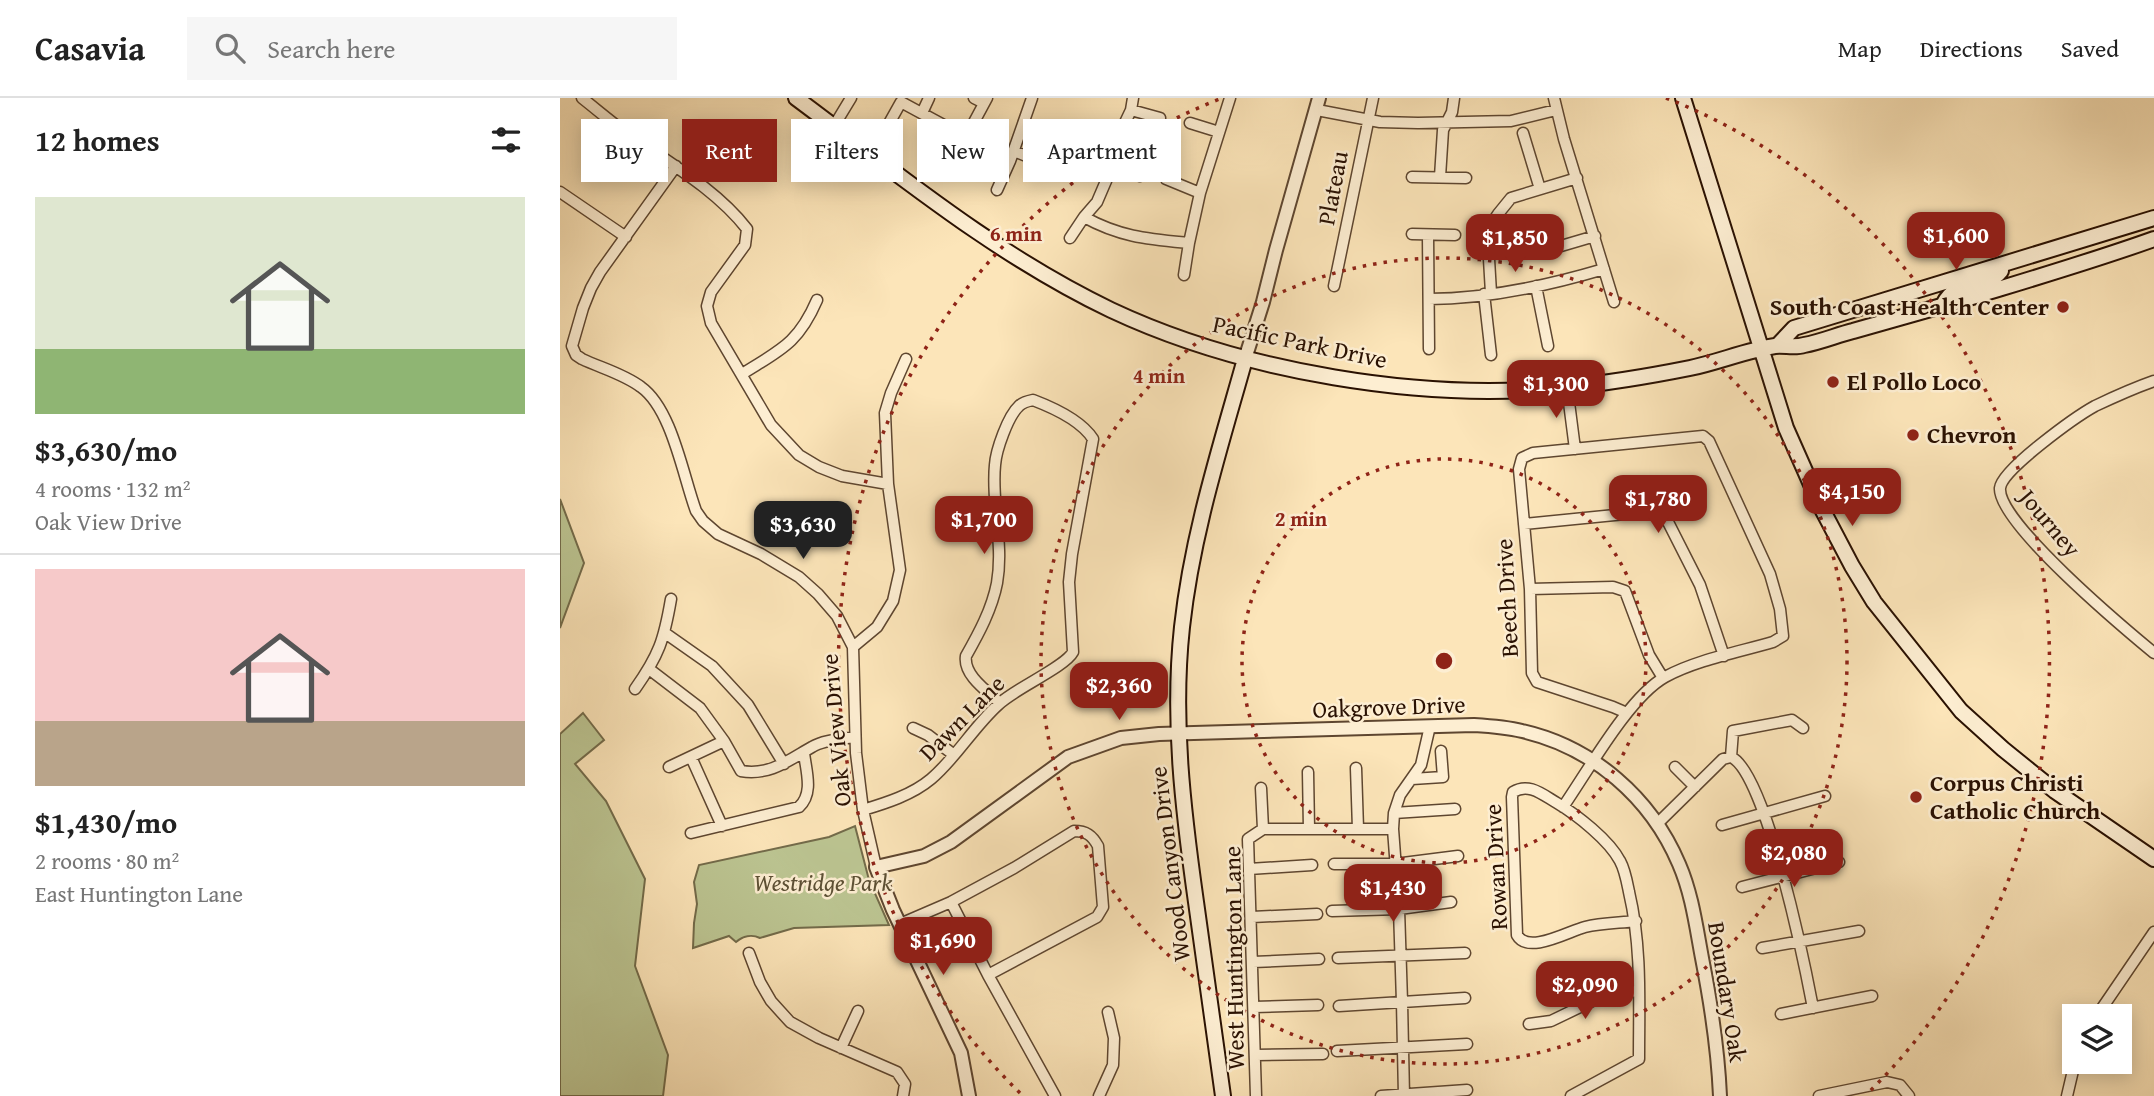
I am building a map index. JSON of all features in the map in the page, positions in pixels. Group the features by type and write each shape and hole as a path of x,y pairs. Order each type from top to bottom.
{"main road":[{"name":"Pacific Park Drive","path":"796,98 824,119"},
{"path":"1683,98 1786,428 1806,476 1852,566 1874,602 1961,711 2003,750 2055,791 2154,859"},
{"name":"Pacific Park Drive","path":"903,178 964,224 1041,274 1113,311 1168,334 1245,359 1352,380 1438,389 1567,387 1691,367 1778,345 1800,347 2107,256 2154,239"},
{"name":"Pacific Park Drive","path":"1778,345 1794,328 2154,218"},
{"path":"1943,306 1950,293 1996,276 2006,264"},
{"name":"Wood Canyon Drive","path":"1223,1096 1183,806 1178,734 1182,630 1196,533 1245,359"}],"street":[{"path":"582,98 622,130 676,166 736,215 747,229 746,245 711,292 707,306 711,324 771,425 799,455 819,467 842,476 888,484"},
{"path":"838,119 851,98"},
{"path":"922,113 929,98"},
{"path":"974,98 986,101 976,119"},
{"path":"997,190 1032,98"},
{"path":"1127,119 1133,98"},
{"path":"1184,275 1200,193 1230,98"},
{"name":"Plateau","path":"1334,286 1373,98"},
{"path":"1440,177 1443,130 1452,112 1454,98"},
{"path":"1553,98 1614,302"},
{"path":"891,119 902,100 933,119"},
{"path":"1318,104 1368,120 1399,122 1511,121 1556,110"},
{"name":"Wood Canyon Drive","path":"1245,359 1318,104"},
{"path":"1131,110 1160,118"},
{"path":"1190,123 1219,132"},
{"path":"1523,133 1540,189"},
{"path":"1009,155 1023,158"},
{"name":"Oak View Drive","path":"676,166 600,272 583,308 572,346 576,355 582,359 627,378 648,392 661,408 692,499 703,521 718,534 761,554 799,577 837,615 853,647 855,737 863,810 876,867 961,1053 969,1096"},
{"path":"1412,177 1466,177"},
{"path":"1491,355 1488,293 1490,226 1511,198 1577,178"},
{"path":"1070,239 1097,202 1106,182"},
{"path":"1173,182 1200,193"},
{"path":"560,192 626,237"},
{"path":"1084,217 1106,230 1139,238 1189,243"},
{"path":"1412,234 1455,235"},
{"path":"1429,234 1429,349"},
{"path":"1527,250 1544,251 1594,236"},
{"path":"1429,299 1460,299 1536,286 1604,269"},
{"path":"1536,286 1548,346"},
{"path":"742,374 789,345 809,320 817,300"},
{"path":"853,647 877,627 888,610 893,601 900,570 888,484 885,413 906,359"},
{"name":"Journey","path":"2154,382 2094,407 2060,430 2009,471 2002,480 2000,490 2011,515 2045,556 2154,653"},
{"path":"1567,387 1575,449 1703,436 1709,441 1770,574 1780,609 1783,636 1773,642 1679,670 1663,678 1645,692 1627,713 1563,807 1608,843 1620,861 1636,921 1639,991 1639,1059 1571,1096"},
{"name":"Dawn Lane","path":"863,810 918,788 931,779 1000,703 1065,661 1073,652 1069,582 1093,439 1089,433 1033,400 1018,407 999,445 995,465 998,582 989,612 965,656 964,664 1000,703"},
{"name":"Beech Drive","path":"1575,449 1533,453 1522,458 1519,469 1530,589 1532,673 1536,682 1613,706 1627,713"},
{"path":"1524,524 1655,511 1666,518 1700,585 1724,656"},
{"path":"1530,589 1613,587 1625,591 1649,655 1663,678"},
{"path":"635,689 659,649 665,633 671,599"},
{"path":"665,633 712,666 748,705 784,764"},
{"path":"649,669 700,708 724,741 741,771 753,773 784,764 814,745 855,737"},
{"path":"1731,757 1733,731 1792,720 1803,728"},
{"name":"Oakgrove Drive","path":"876,867 924,856 951,842 1068,757 1121,738 1140,735 1474,725 1524,731 1571,749 1594,762"},
{"path":"1404,1095 1394,813 1400,795 1421,765 1430,726"},
{"path":"913,728 929,735 954,755"},
{"path":"668,767 724,741"},
{"path":"1412,779 1443,777 1441,751"},
{"path":"691,833 799,807 809,792 804,753"},
{"path":"691,757 722,826"},
{"path":"1658,823 1723,760 1731,757 1738,760 1763,813 1784,876 1813,1008"},
{"name":"Boundary Oak","path":"1594,762 1626,788 1658,823 1680,866 1690,897 1711,1006 1720,1096"},
{"path":"1675,767 1695,787"},
{"path":"1356,768 1358,829"},
{"path":"1308,772 1308,829"},
{"path":"1261,788 1263,829"},
{"name":"Rowan Drive","path":"1563,807 1530,788 1513,792 1517,935 1520,941 1525,943 1556,939 1584,927 1636,921"},
{"path":"1722,825 1825,796"},
{"path":"1394,813 1455,809"},
{"name":"West Huntington Lane","path":"1256,1096 1248,839 1263,829 1393,829"},
{"path":"900,924 951,902 1074,831 1083,831 1094,838 1103,907 1097,917 988,975"},
{"path":"1334,864 1395,864 1458,856"},
{"path":"1742,887 1839,862"},
{"path":"1249,869 1312,865"},
{"path":"951,902 1055,1096"},
{"path":"1332,911 1399,909 1451,902"},
{"path":"1252,917 1317,914"},
{"path":"1762,948 1859,931"},
{"path":"2105,1004 2154,932"},
{"path":"749,953 771,1001 790,1022 897,1072 905,1084 904,1096"},
{"path":"1338,958 1465,953"},
{"path":"1253,962 1319,959"},
{"path":"1529,1024 1551,1021 1609,993 1639,991"},
{"path":"1781,1014 1872,996"},
{"path":"1339,1006 1465,998"},
{"path":"1254,1007 1318,1005"},
{"path":"841,1048 858,1011"},
{"path":"1099,1096 1113,1065 1114,1038 1108,1012"},
{"path":"1337,1051 1467,1044"},
{"path":"1256,1055 1323,1054"},
{"path":"2067,1096 2072,1074"},
{"path":"1819,1096 1887,1082 1900,1085 1909,1096"},
{"path":"1381,1096 1467,1090"}],"green space":[{"path":"560,499 584,563 560,628"},
{"path":"583,713 604,740 575,764 606,801 645,879 635,966 668,1055 663,1096 560,1096 560,734"},
{"name":"Westridge Park","path":"855,826 869,880 889,925 794,928 760,938 748,936 736,942 729,936 693,948 697,904 694,882 699,865 829,837"}],"place":[{"name":"South Coast Health Center","path":"2063,307"},
{"name":"El Pollo Loco","path":"1833,382"},
{"name":"Chevron","path":"1913,435"},
{"name":"Corpus Christi Catholic Church","path":"1916,797"}]}
